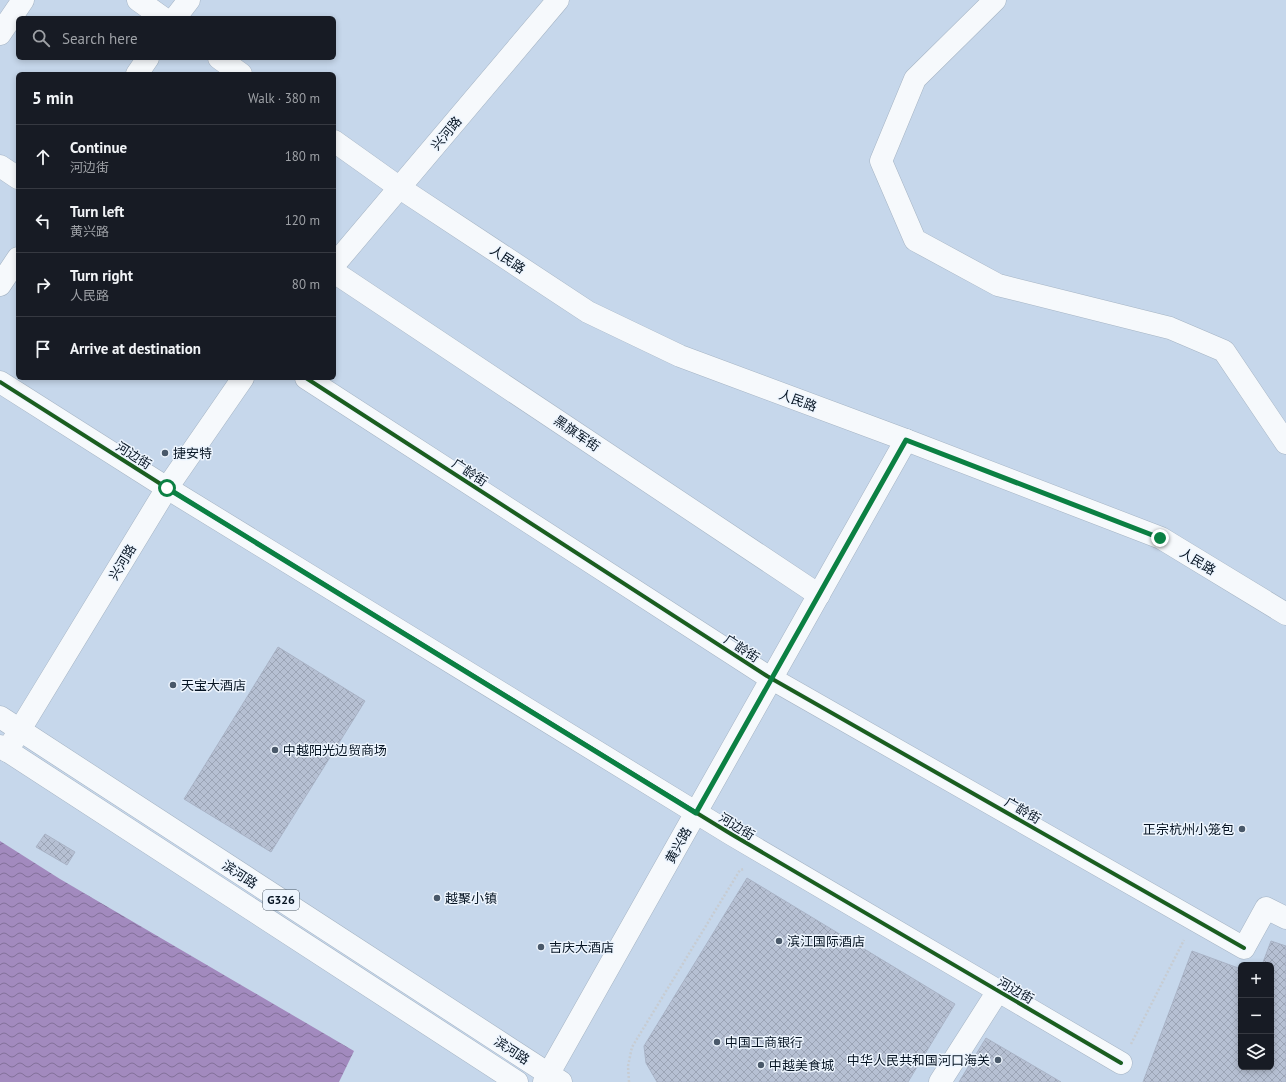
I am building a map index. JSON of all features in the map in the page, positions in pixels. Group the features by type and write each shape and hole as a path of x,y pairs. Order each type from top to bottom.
{"main road":[{"path":"0,34 23,0"},
{"path":"138,0 160,16"},
{"path":"177,16 189,0"},
{"name":"兴河路","path":"336,263 558,0"},
{"path":"995,0 915,79 881,161 915,240 998,285 1170,328 1224,351 1286,443"},
{"path":"138,72 147,60"},
{"path":"221,60 238,72"},
{"name":"人民路","path":"336,142 400,188 588,312 680,356 906,440 1160,538 1286,614"},
{"path":"0,166 16,177"},
{"path":"0,285 16,261"},
{"name":"黑旗军街","path":"336,273 819,595"},
{"name":"兴河路","path":"4,748 20,730 167,488 242,380"},
{"name":"广龄街","path":"309,380 772,679 1244,948 1266,908 1286,918"},
{"name":"河边街","path":"0,382 167,488 696,813 1121,1063"},
{"name":"黄兴路","path":"552,1079 696,813 906,440"},
{"name":"滨河路","path":"0,718 552,1079"},
{"name":"滨河路","path":"4,748 518,1082"},
{"path":"940,1082 998,991"}],"path":[{"path":"629,1082 628,1066 632,1047 740,870 746,868"},
{"path":"1121,1063 1194,919"}],"water":[{"path":"0,841 60,879 354,1051 339,1082 0,1082"}],"building":[{"name":"中越阳光边贸商场","path":"278,647 365,701 271,852 184,799"},
{"path":"45,834 75,852 67,865 36,847"},
{"name":"滨江国际酒店","path":"747,878 955,1004 908,1082 657,1082 646,1063 644,1046"},
{"path":"1271,941 1286,946 1286,1082 1143,1082 1192,951 1238,968 1238,1070 1274,1070 1274,962 1263,962"},
{"name":"中华人民共和国河口海关","path":"986,1038 1061,1082 959,1082"}],"cycle path":[{"path":"309,380 767,676 1244,948"},
{"path":"0,382 167,488 731,834 1121,1063"}],"place":[{"name":"捷安特","path":"165,453"},
{"name":"天宝大酒店","path":"173,685"},
{"name":"中越阳光边贸商场","path":"275,750"},
{"name":"正宗杭州小笼包","path":"1242,829"},
{"name":"越聚小镇","path":"437,898"},
{"name":"滨江国际酒店","path":"779,941"},
{"name":"吉庆大酒店","path":"541,947"},
{"name":"中国工商银行","path":"717,1042"},
{"name":"中华人民共和国河口海关","path":"998,1060"},
{"name":"中越美食城","path":"761,1065"}],"route":[{"path":"167,488 696,813 906,440 1160,538"}]}
